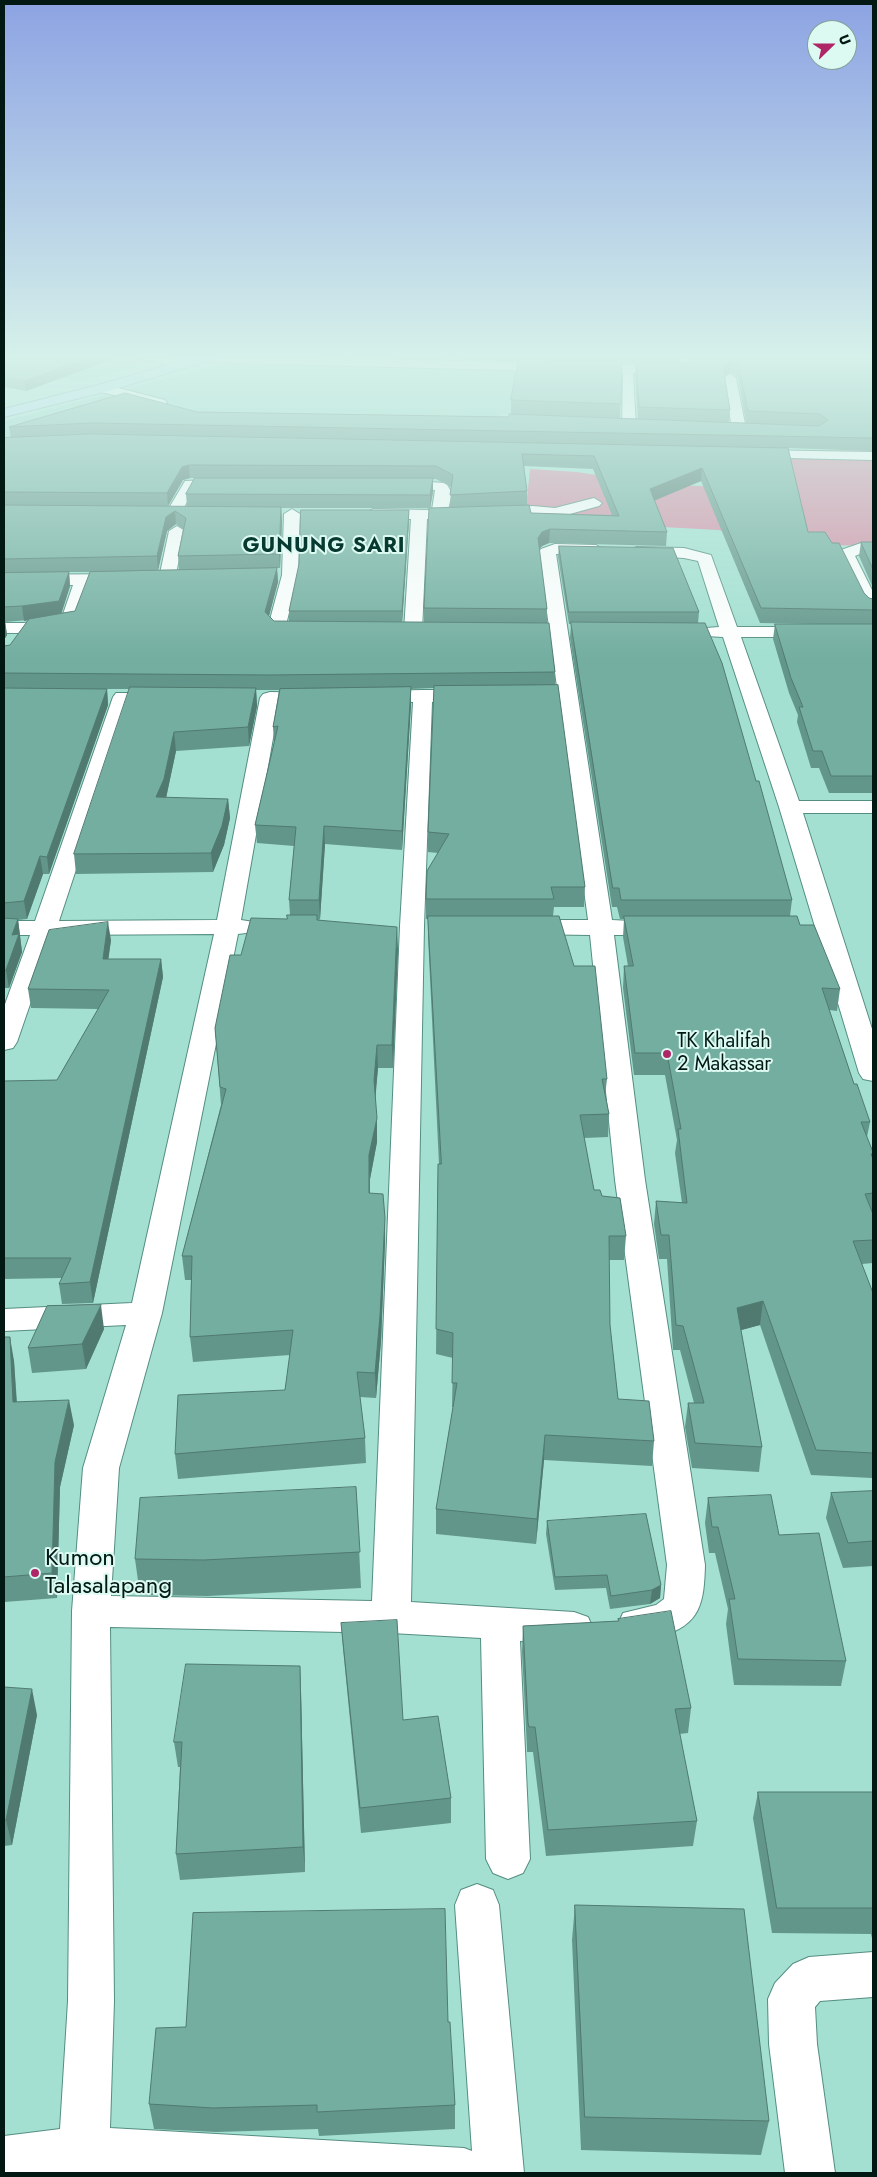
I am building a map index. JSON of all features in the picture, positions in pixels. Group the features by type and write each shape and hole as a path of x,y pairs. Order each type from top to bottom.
{"street":[{"path":"174,513 190,484 246,483"},
{"path":"379,484 441,486 444,493 440,515"},
{"path":"360,514 440,515 533,511 556,513 594,503"},
{"path":"155,513 194,513"},
{"path":"272,514 311,514"},
{"path":"292,514 290,575 277,627 284,631 327,631"},
{"path":"413,631 419,514"},
{"path":"166,578 177,531"},
{"path":"91,1611 391,1617 582,1629 663,1621 680,1610 685,1597 686,1565 630,1180 601,928 559,695 558,631 547,552 555,549 620,551 690,554 705,558 790,807 819,928 872,1065"},
{"path":"873,549 855,550 847,554 847,559 873,607"},
{"path":"271,576 290,575"},
{"path":"4,580 186,578"},
{"path":"4,628 24,628 71,620 83,579"},
{"path":"9,648 24,628"},
{"path":"394,631 433,631"},
{"path":"692,632 873,632"},
{"path":"391,1617 412,926 423,696"},
{"path":"84,2162 91,2001 91,1611 101,1468 146,1313 228,928 260,698 487,696"},
{"path":"4,1042 123,697"},
{"path":"790,807 873,807"},
{"path":"4,928 266,927"},
{"path":"502,927 680,928"},
{"path":"4,1320 146,1313"},
{"path":"500,1623 508,1859"},
{"path":"477,1904 499,2173"},
{"path":"810,2173 793,2044 792,1999 809,1980 844,1976 873,1976"},
{"path":"4,2160 464,2173"}],"shaded area":[{"path":"729,457 873,457 873,546 830,545 748,537 719,530 624,525 526,508 530,469 577,472 654,484 721,487"}],"building":[{"path":"4,457 522,457 527,491 450,495 453,475 436,466 189,465 182,467 167,493 4,492"},
{"path":"594,457 790,457 808,532 825,532 832,543 839,543 864,593 873,599 873,610 761,608 702,468 650,489 667,532 550,529 542,532 538,538 547,609 424,608 429,508 529,505 531,513 619,516"},
{"path":"195,478 433,478 430,495 186,494"},
{"path":"4,505 281,507 279,554 178,556 186,518 175,511 166,517 157,556 4,559"},
{"path":"301,510 409,510 402,611 289,611 299,564"},
{"path":"861,542 873,542 873,569"},
{"path":"559,546 673,548 699,612 569,612"},
{"path":"277,568 265,612 274,621 549,623 555,672 269,675 4,673 4,646 10,645 29,619 75,611 90,572"},
{"path":"69,572 59,601 4,607 4,573"},
{"path":"571,622 705,623 722,663 756,781 759,781 792,900 621,900 619,888 613,888"},
{"path":"775,624 873,624 873,776 831,776 822,751 813,751 799,707 803,707 791,678"},
{"path":"558,685 585,887 551,887 554,899 426,899 427,871 449,834 428,832 434,686"},
{"path":"130,687 256,688 248,727 174,732 164,779 156,797 228,799 222,826 211,853 74,854"},
{"path":"411,687 402,831 324,826 319,900 289,900 296,827 255,825 278,726 273,727 280,689"},
{"path":"4,688 107,689 47,857 40,856 24,901 4,903"},
{"path":"287,915 317,915 317,920 397,927 392,1045 377,1045 374,1080 377,1118 369,1155 369,1193 383,1194 385,1218 375,1373 357,1372 365,1438 175,1454 178,1395 285,1390 293,1330 190,1337 192,1256 182,1256 226,1089 220,1087 215,1028 230,955 241,955 251,918 287,919"},
{"path":"428,916 559,916 574,966 595,966 607,1079 602,1079 609,1114 580,1115 594,1190 600,1190 602,1196 620,1198 626,1236 609,1236 610,1325 618,1399 649,1401 654,1441 545,1435 537,1519 436,1509 457,1383 452,1383 453,1333 436,1329 438,1164 441,1164"},
{"path":"624,916 797,916 800,925 814,925 840,989 822,988 854,1084 857,1084 870,1122 861,1122 873,1152 871,1154 873,1159 873,1193 865,1194 873,1214 873,1240 853,1241 873,1293 873,1453 816,1450 763,1301 737,1308 762,1447 695,1443 688,1403 704,1403 683,1326 676,1325 669,1235 661,1235 656,1201 687,1203 678,1129 681,1129 667,1053 635,1053 624,966 633,966"},
{"path":"4,918 18,919 12,935 19,934 6,970 4,970"},
{"path":"108,922 103,959 161,959 90,1282 59,1284 71,1258 4,1258 4,1081 57,1080 109,990 28,989 49,930"},
{"path":"101,1305 82,1344 28,1348 47,1306"},
{"path":"4,1337 10,1337 13,1402 69,1400 55,1462 52,1573 4,1577"},
{"path":"356,1487 360,1552 204,1560 135,1559 140,1498"},
{"path":"873,1491 873,1541 848,1543 831,1493"},
{"path":"771,1495 779,1535 819,1533 846,1661 738,1659 729,1599 735,1599 718,1527 712,1527 708,1498"},
{"path":"646,1514 661,1585 652,1590 611,1596 607,1575 555,1577 547,1521"},
{"path":"671,1611 691,1708 675,1709 697,1821 548,1830 535,1727 529,1727 528,1723 523,1626 619,1621 618,1619"},
{"path":"397,1620 403,1720 438,1716 451,1798 360,1808 341,1623"},
{"path":"186,1664 300,1666 303,1847 176,1854 182,1742 174,1742"},
{"path":"4,1687 32,1689 6,1820 4,1820"},
{"path":"758,1792 873,1792 873,1908 777,1908"},
{"path":"575,1905 744,1909 769,2121 585,2117"},
{"path":"445,1909 448,2022 450,2022 455,2105 317,2112 317,2105 213,2108 149,2104 156,2028 186,2027 193,1913"}],"place":[{"name":"TK Khalifah 2 Makassar","path":"667,1054"},
{"name":"Kumon Talasalapang","path":"35,1573"}],"district":[{"name":"GUNUNG SARI","path":"324,547"}]}
